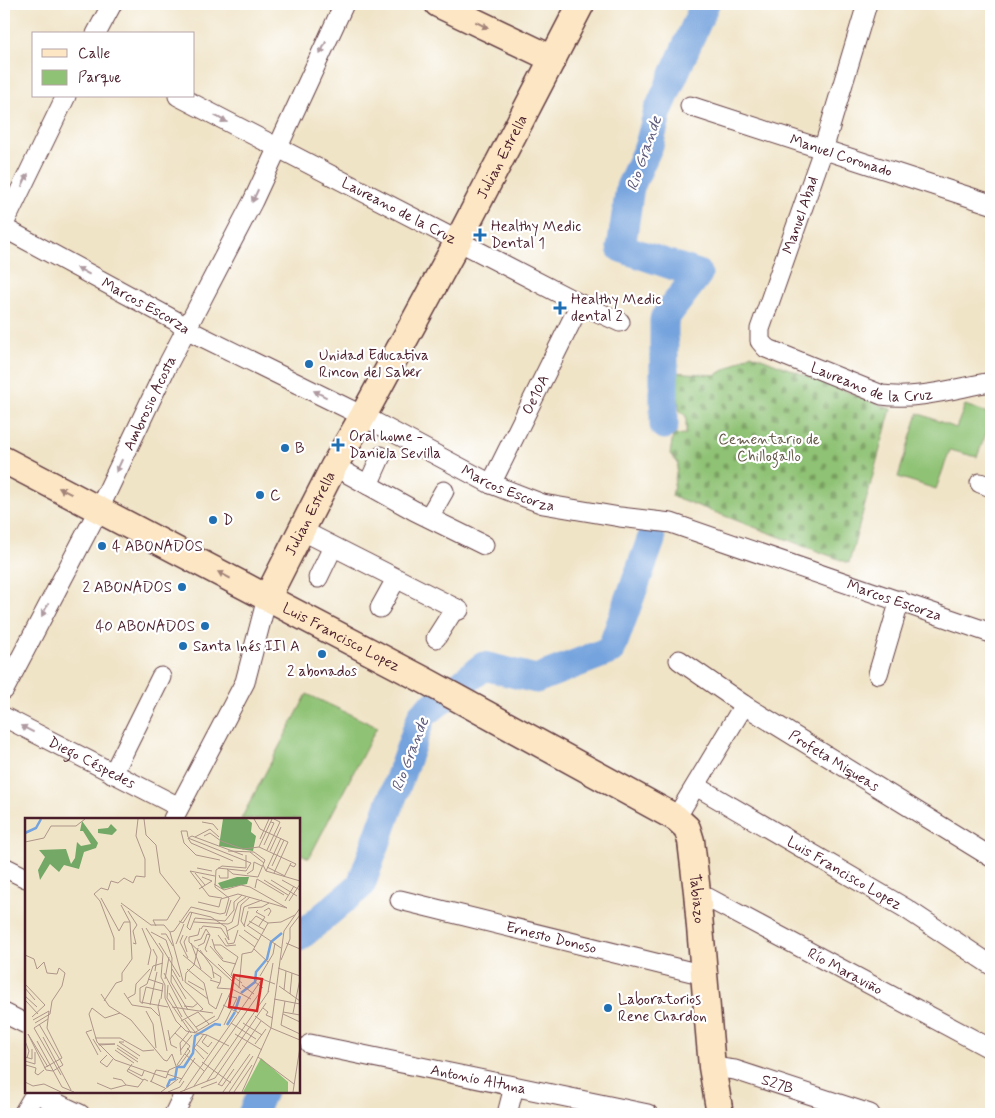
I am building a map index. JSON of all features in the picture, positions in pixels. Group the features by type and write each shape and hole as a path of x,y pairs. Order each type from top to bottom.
{"street":[{"path":"97,32 112,4"},
{"name":"Ambrosio Acosta","path":"4,690 99,509 186,329 253,201 344,4"},
{"path":"438,4 553,60"},
{"name":"Julian Estrella","path":"176,813 245,682 267,598 301,530 334,466 458,242 581,4"},
{"name":"Manuel Abad","path":"760,341 760,329 823,150 867,4"},
{"path":"4,224 65,98"},
{"name":"Laureano de la Cruz","path":"182,98 458,242 580,304 620,322"},
{"name":"Manuel Coronado","path":"690,106 991,204"},
{"name":"Marcos Escorza","path":"4,228 176,321 186,329 363,416 491,484 543,504 564,509 671,523 900,600 991,633"},
{"name":"Oe10A","path":"491,484 580,304"},
{"name":"Laureano de la Cruz","path":"760,341 766,348 882,395 900,397 919,395 991,382"},
{"path":"368,485 381,456"},
{"name":"Luis Francisco Lopez","path":"4,460 424,680 461,702 676,818"},
{"path":"334,466 429,518 484,545"},
{"path":"429,518 444,490"},
{"path":"301,530 457,609 436,638"},
{"path":"318,578 333,547"},
{"path":"380,608 396,579"},
{"path":"878,674 900,600"},
{"name":"Profeta Miqueas","path":"679,660 744,705 991,857"},
{"path":"113,774 161,677"},
{"path":"676,818 744,705"},
{"name":"Diego Céspedes","path":"4,717 113,774 176,813"},
{"name":"Luis Francisco Lopez","path":"696,786 905,908 991,965"},
{"name":"Tabiazo","path":"676,818 685,825 688,832 697,892 712,1067 720,1114"},
{"path":"4,867 25,878"},
{"name":"Río Maraviño","path":"697,892 991,1049"},
{"name":"Ernesto Donoso","path":"400,900 704,974"},
{"path":"4,1013 25,1024"},
{"name":"Antonio Altuna","path":"310,1044 514,1088 648,1114"},
{"name":"S27B","path":"712,1067 735,1070 870,1114"},
{"path":"507,1114 514,1088"},
{"path":"23,1114 34,1093"},
{"path":"37,1093 80,1114"},
{"path":"174,1114 184,1093"}],"green space":[{"name":"Cementario de Chillogallo","path":"751,354 891,409 849,563 672,496 678,463 670,454 673,435 686,434 686,416 680,411 673,372 716,375"},
{"path":"965,405 991,414 991,421 977,457 950,450 936,489 898,477 918,413 956,428"},
{"path":"307,694 377,727 309,858 300,854 300,818 242,818"}],"waterway":[{"name":"Rio Grande","path":"664,425 664,319 698,274 621,248 630,187 649,145 658,111 705,4"},
{"name":"Rio Grande","path":"300,936 361,885 422,715 484,666 536,679 611,650 651,540"},
{"name":"Rio Grande","path":"252,1114 262,1093"}],"place":[{"name":"Healthy Medic Dental 1","path":"480,235"},
{"name":"Healthy Medic dental 2","path":"560,308"},
{"name":"Unidad Educativa Rincon del Saber","path":"309,364"},
{"name":"Oral home - Daniela Sevilla","path":"338,445"},
{"name":"B","path":"285,448"},
{"name":"C","path":"260,495"},
{"name":"D","path":"213,520"},
{"name":"4 ABONADOS","path":"102,546"},
{"name":"2 ABONADOS","path":"182,587"},
{"name":"40 ABONADOS","path":"205,626"},
{"name":"Santa Inés III A","path":"183,646"},
{"name":"2 abonados","path":"322,654"},
{"name":"Laboratorios Rene Chardon","path":"608,1008"}]}
